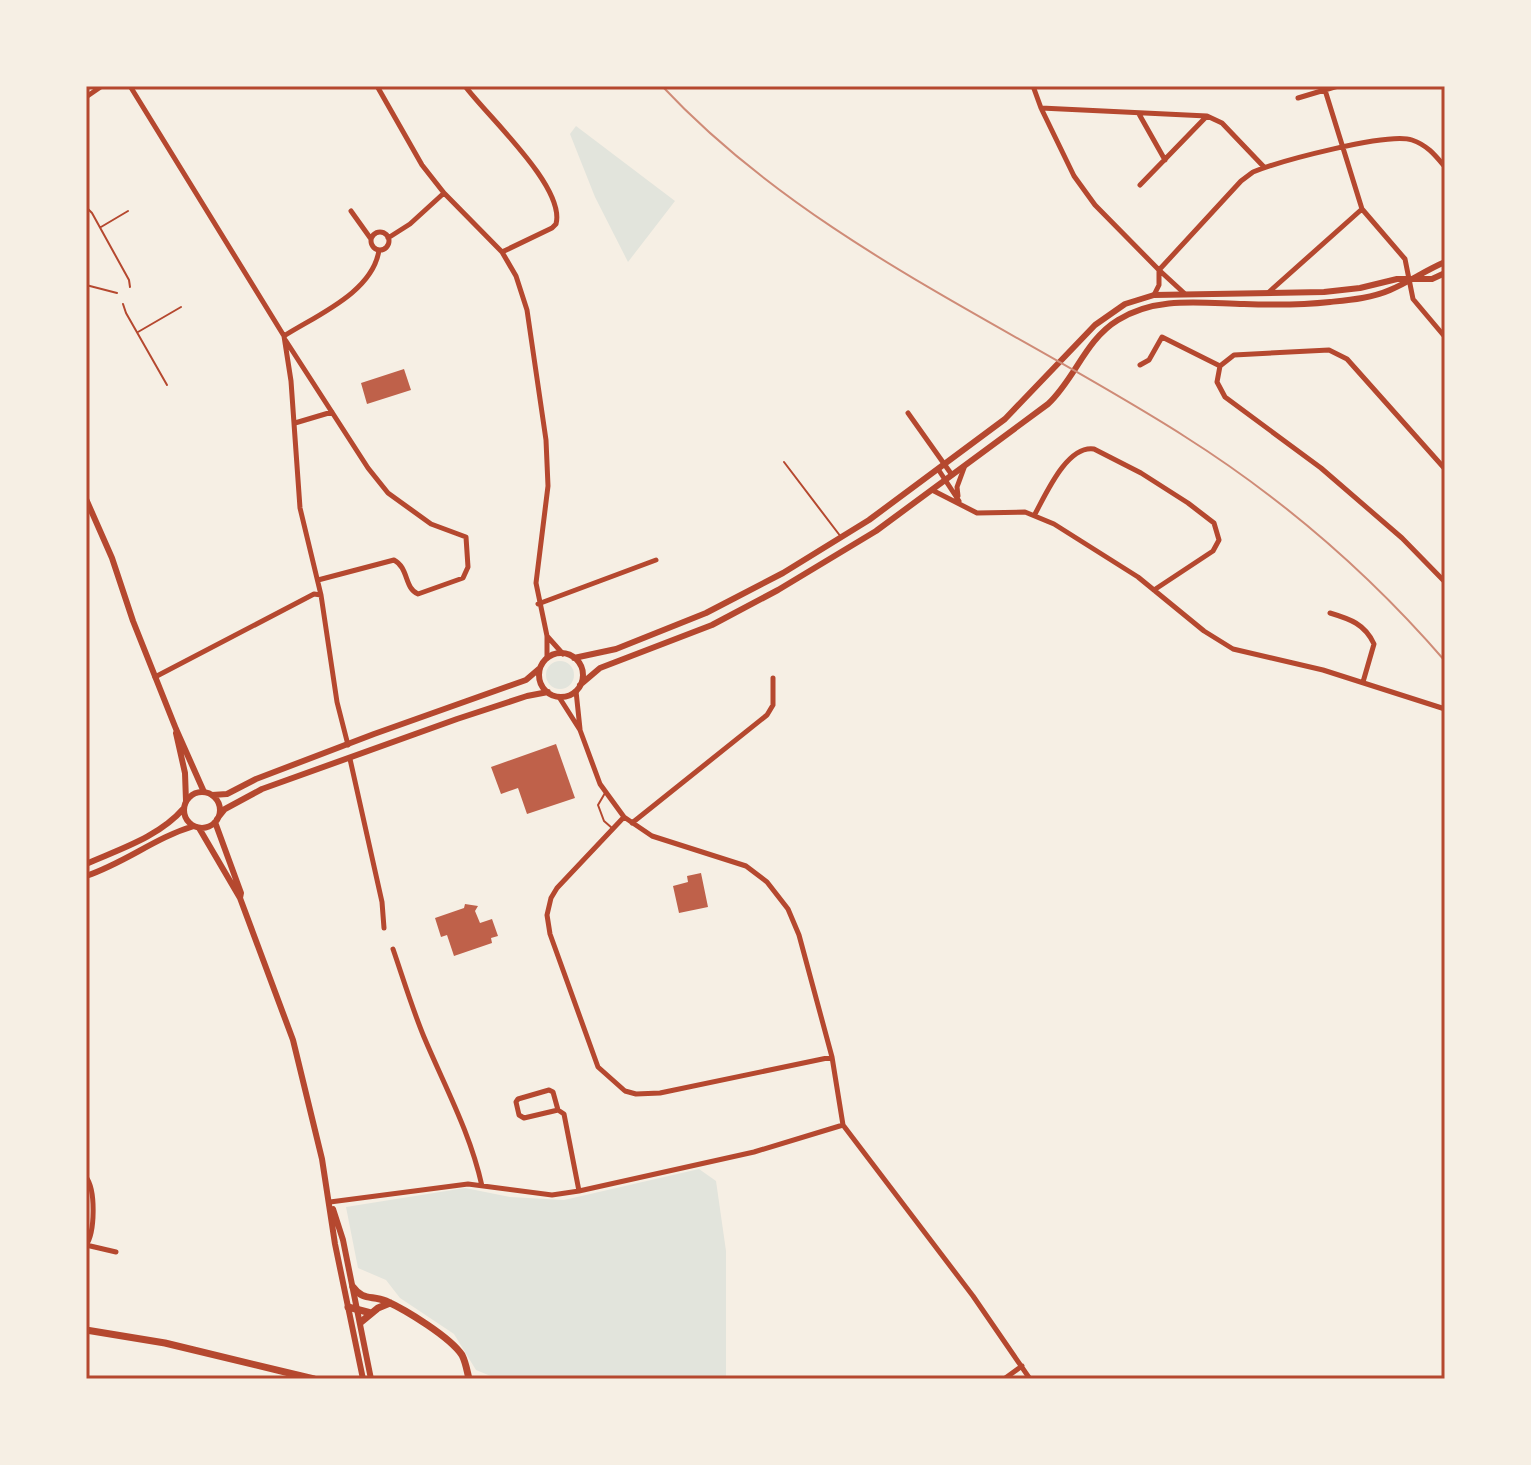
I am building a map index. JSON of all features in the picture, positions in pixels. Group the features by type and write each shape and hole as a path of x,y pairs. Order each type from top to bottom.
{"main road":[{"path":"540,668 540,682 548,692 559,697 578,688 600,668 712,625 778,590 876,531 1048,404 1063,388 1095,339 1129,314 1150,306 1171,303 1327,302 1387,291 1445,262"},
{"path":"86,864 146,837 170,822 196,793 227,794 256,779 526,680 547,658 563,654 574,658 616,649 706,613 783,573 842,538 1013,412 1100,320 1125,304 1154,295 1184,293 1324,292 1397,279 1432,279 1445,273"},
{"path":"86,499 112,558 176,729 208,794 219,803 216,821 241,893 240,898"},
{"path":"574,658 581,668 578,688"},
{"path":"86,876 116,865 164,836 207,827 225,809 262,789 457,719 548,692"},
{"path":"176,729 185,773 186,819 196,827 240,898 293,1040 322,1159 348,1307 365,1370 371,1379"},
{"path":"330,1202 343,1240 361,1322 363,1379"},
{"path":"353,1287 366,1298 390,1303 454,1346 464,1360 467,1377"},
{"path":"357,1306 366,1298"},
{"path":"361,1322 390,1303"},
{"path":"348,1307 357,1306 371,1313"},
{"path":"86,1330 165,1343 314,1379"}],"street":[{"path":"86,97 102,86"},
{"path":"130,86 368,468 396,501 431,524 466,537 466,574 460,580 418,594 410,589 402,565 394,560 318,580"},
{"path":"377,86 422,165 444,193 502,252 516,276 527,310 546,440 548,486 536,583 547,636 547,658"},
{"path":"465,86 531,162 558,214 552,228 502,252"},
{"path":"1033,86 1074,176 1095,205 1184,293"},
{"path":"1298,98 1338,86"},
{"path":"1325,90 1362,209 1405,259 1413,299 1445,337"},
{"path":"1041,108 1207,116 1222,123 1264,167"},
{"path":"1138,113 1165,160"},
{"path":"1140,185 1207,116"},
{"path":"1154,295 1159,285 1159,270 1241,181 1264,167 1343,146 1408,139 1428,148 1445,167"},
{"path":"379,250 386,247 388,238 410,224 444,193"},
{"path":"1269,292 1362,209"},
{"path":"351,211 379,250"},
{"path":"371,239 380,232 388,238"},
{"path":"285,338 356,290 375,266 379,250"},
{"path":"1140,365 1149,360 1162,337 1220,366"},
{"path":"285,338 295,423 300,508 318,580 337,702 348,745"},
{"path":"1444,465 1347,359 1329,350 1234,355 1220,366 1217,382 1225,397 1321,468 1402,538 1445,582"},
{"path":"291,381 297,375 308,373"},
{"path":"295,423 332,412"},
{"path":"908,413 952,475"},
{"path":"1035,514 1053,480 1075,454 1085,448 1094,449 1159,483 1214,523 1219,540 1213,551 1154,590"},
{"path":"961,505 957,487 965,465"},
{"path":"938,469 961,505"},
{"path":"932,490 977,513 1035,514 1112,559 1204,631 1233,649 1363,682 1445,709"},
{"path":"538,604 656,560"},
{"path":"155,677 314,594 321,595"},
{"path":"1330,613 1354,620 1369,633 1374,644 1363,682"},
{"path":"547,636 563,654"},
{"path":"632,823 767,715 773,705 773,678"},
{"path":"578,688 580,730"},
{"path":"559,697 580,730 605,792 624,817 652,836 746,866 777,893 799,935 832,1057 843,1125 973,1296 1030,1379"},
{"path":"350,759 382,902 384,928"},
{"path":"624,817 557,888 547,915 550,934 585,1034 598,1067 604,1074 625,1091 660,1093 832,1057"},
{"path":"393,949 423,1035 461,1115 477,1160 482,1186"},
{"path":"558,1110 524,1118 519,1115 516,1102 549,1090 553,1092 558,1110 564,1114 579,1191"},
{"path":"330,1202 468,1184 552,1195 579,1191 754,1152 843,1125"},
{"path":"86,1177 93,1190 91,1237 86,1245 116,1252"},
{"path":"1004,1379 1022,1366"}],"lane":[{"path":"86,207 100,227 130,287"},
{"path":"100,227 128,211"},
{"path":"86,285 117,293"},
{"path":"123,304 167,385"},
{"path":"137,333 181,307"},
{"path":"784,462 842,538"},
{"path":"605,792 598,805 604,821 613,829"}],"shaded area":[{"path":"576,126 675,201 628,262 595,197 570,134"},
{"path":"560,661 570,665 574,675 570,685 560,689 550,685 546,675 550,665"},
{"path":"699,1169 716,1181 726,1251 726,1379 498,1379 476,1370 454,1334 400,1298 386,1280 358,1268 346,1207 465,1188 510,1197 564,1200"}],"building":[{"path":"404,369 411,390 367,404 361,383"},
{"path":"556,744 575,798 527,814 518,788 501,794 491,767"},
{"path":"701,873 708,907 679,913 673,886 688,882 687,876"},
{"path":"465,904 478,906 475,911 480,923 492,919 498,936 491,938 492,943 454,956 447,935 441,937 435,918 464,908"}],"railway":[{"path":"662,86 719,141 780,190 844,235 1117,395 1255,485 1355,567 1445,661"}]}
